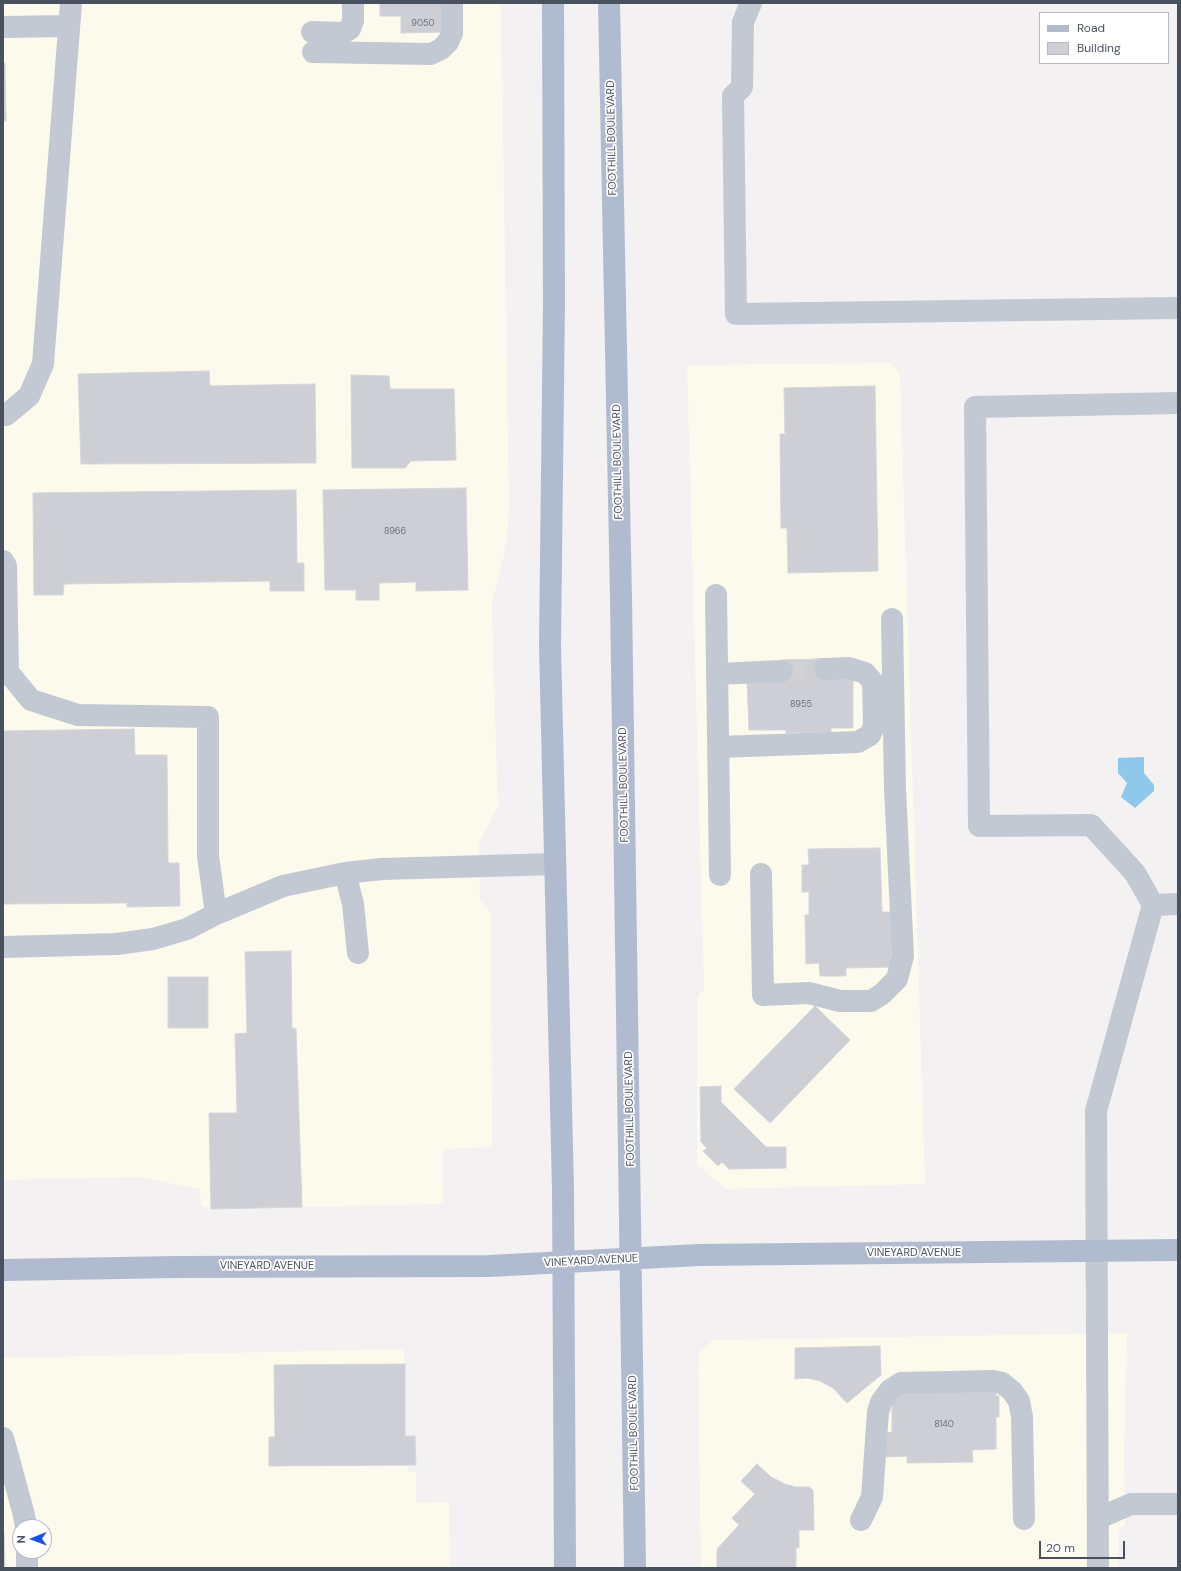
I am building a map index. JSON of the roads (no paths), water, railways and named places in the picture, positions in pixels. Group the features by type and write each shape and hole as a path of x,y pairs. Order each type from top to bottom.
{"main road":[{"path":"554,3 554,303 550,645 563,1190 566,1568"},
{"name":"FOOTHILL BOULEVARD","path":"609,3 632,1258 635,1568"},
{"name":"VINEYARD AVENUE","path":"3,1270 177,1267 493,1266 711,1255 1178,1250"}],"lane":[{"path":"3,415 6,415 28,396 43,364 70,3"},
{"path":"353,3 353,21 350,29 343,33 312,42 431,54 441,49 448,42 452,33 452,3"},
{"path":"751,3 743,22 742,87 733,96 736,314 1178,308"},
{"path":"3,27 69,26"},
{"path":"1098,1568 1099,1518 1096,1111 1153,905 1136,873 1091,825 979,826 975,407 1178,403"},
{"path":"3,561 6,566 8,672 31,700 78,715 208,717 208,856 216,914"},
{"path":"716,595 720,875"},
{"path":"761,874 763,995 809,993 840,1001 871,1001 882,994 897,979 903,956 896,789 892,619"},
{"path":"719,747 858,742 870,735 874,726 873,682 865,673 849,668 825,669"},
{"path":"718,674 782,671"},
{"path":"3,947 117,944 154,939 187,929 216,914 283,886 345,872 382,869 555,864"},
{"path":"345,872 353,904 358,953"},
{"path":"1153,905 1178,904"},
{"path":"860,1520 872,1497 878,1412 881,1402 890,1390 901,1383 993,1381 1002,1383 1012,1391 1019,1401 1022,1417 1024,1519"},
{"path":"3,1438 25,1519"},
{"path":"1099,1518 1131,1504 1178,1504"}],"water":[{"path":"1144,757 1144,773 1154,785 1154,791 1135,808 1121,797 1127,783 1118,773 1118,758"}],"tunnel":[{"path":"782,671 825,669"}]}
